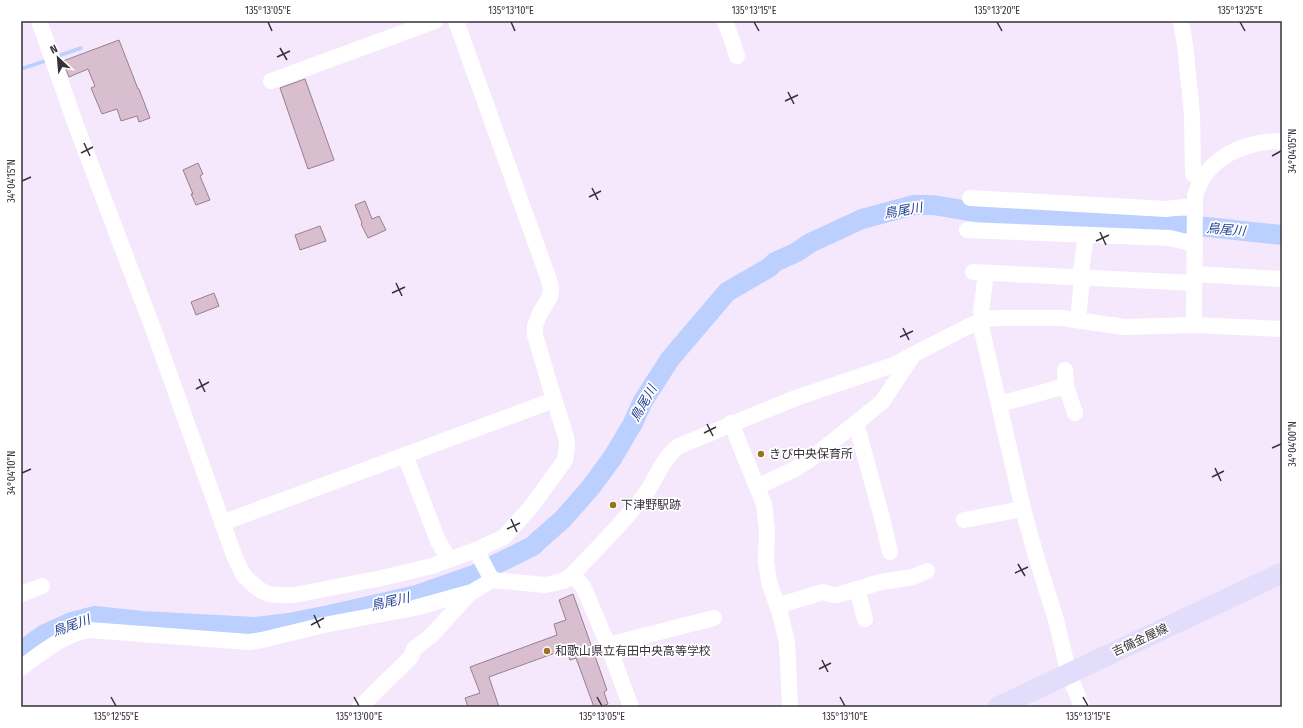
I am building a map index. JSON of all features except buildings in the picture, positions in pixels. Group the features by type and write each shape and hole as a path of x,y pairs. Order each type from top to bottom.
{"main road":[{"name":"吉備金屋線","path":"998,707 1282,573"}],"street":[{"path":"38,21 152,327 235,558 244,576 255,586 269,594 280,595 294,595 382,578 432,566 449,559 478,553 504,536 531,508 566,460 568,447 566,437 535,336 535,326 540,313 550,297 551,289 549,280 456,21"},
{"path":"271,80 435,21"},
{"path":"725,21 737,56"},
{"path":"1181,21 1192,114 1193,174 1202,178"},
{"path":"1194,325 1195,211 1196,196 1202,178 1224,156 1236,150 1249,145 1273,141 1282,142"},
{"path":"970,198 1166,209 1184,207 1195,211"},
{"path":"967,230 1170,238 1195,241"},
{"path":"1078,320 1086,234"},
{"path":"1082,707 1069,674 1056,620 1022,509 982,321 980,273 1081,278 1282,279"},
{"path":"360,707 411,657 414,649 432,635 472,592 491,578 545,585 563,581 572,575 632,512 646,494 673,450 732,423 793,399 893,364 982,321 1000,318 1061,318 1125,326 1194,325 1282,329"},
{"path":"757,487 795,469 806,462 882,402 913,354"},
{"path":"1065,370 1066,386 1075,413"},
{"path":"999,404 1066,386"},
{"path":"222,523 554,400"},
{"path":"732,423 764,504 768,529 766,560 769,582 787,642 790,707"},
{"path":"856,423 890,552"},
{"path":"405,455 438,541 449,559"},
{"path":"964,520 1022,509"},
{"path":"478,553 491,578"},
{"path":"777,606 823,592 833,596 882,582 913,577 927,571"},
{"path":"572,575 583,586 608,645 631,707"},
{"path":"21,594 42,586"},
{"path":"857,589 865,619"},
{"path":"21,668 65,637 77,632 89,630 249,642 324,625 414,608 472,592"},
{"path":"608,645 714,618"}],"waterway":[{"path":"55,57 81,48"},
{"path":"21,69 48,60"},
{"name":"鳥尾川","path":"21,651 43,635 72,622 95,616 142,621 256,627 289,623 329,615 417,595 474,575 533,546 563,519 591,487 613,457 633,423 643,401 670,359 727,292 770,267 775,262 797,252 810,243 862,219 914,205 933,205 999,216 1207,227 1282,235"}],"place":[{"name":"きび中央保育所","path":"761,454"},
{"name":"下津野駅跡","path":"613,505"},
{"name":"和歌山県立有田中央高等学校","path":"547,651"}]}
